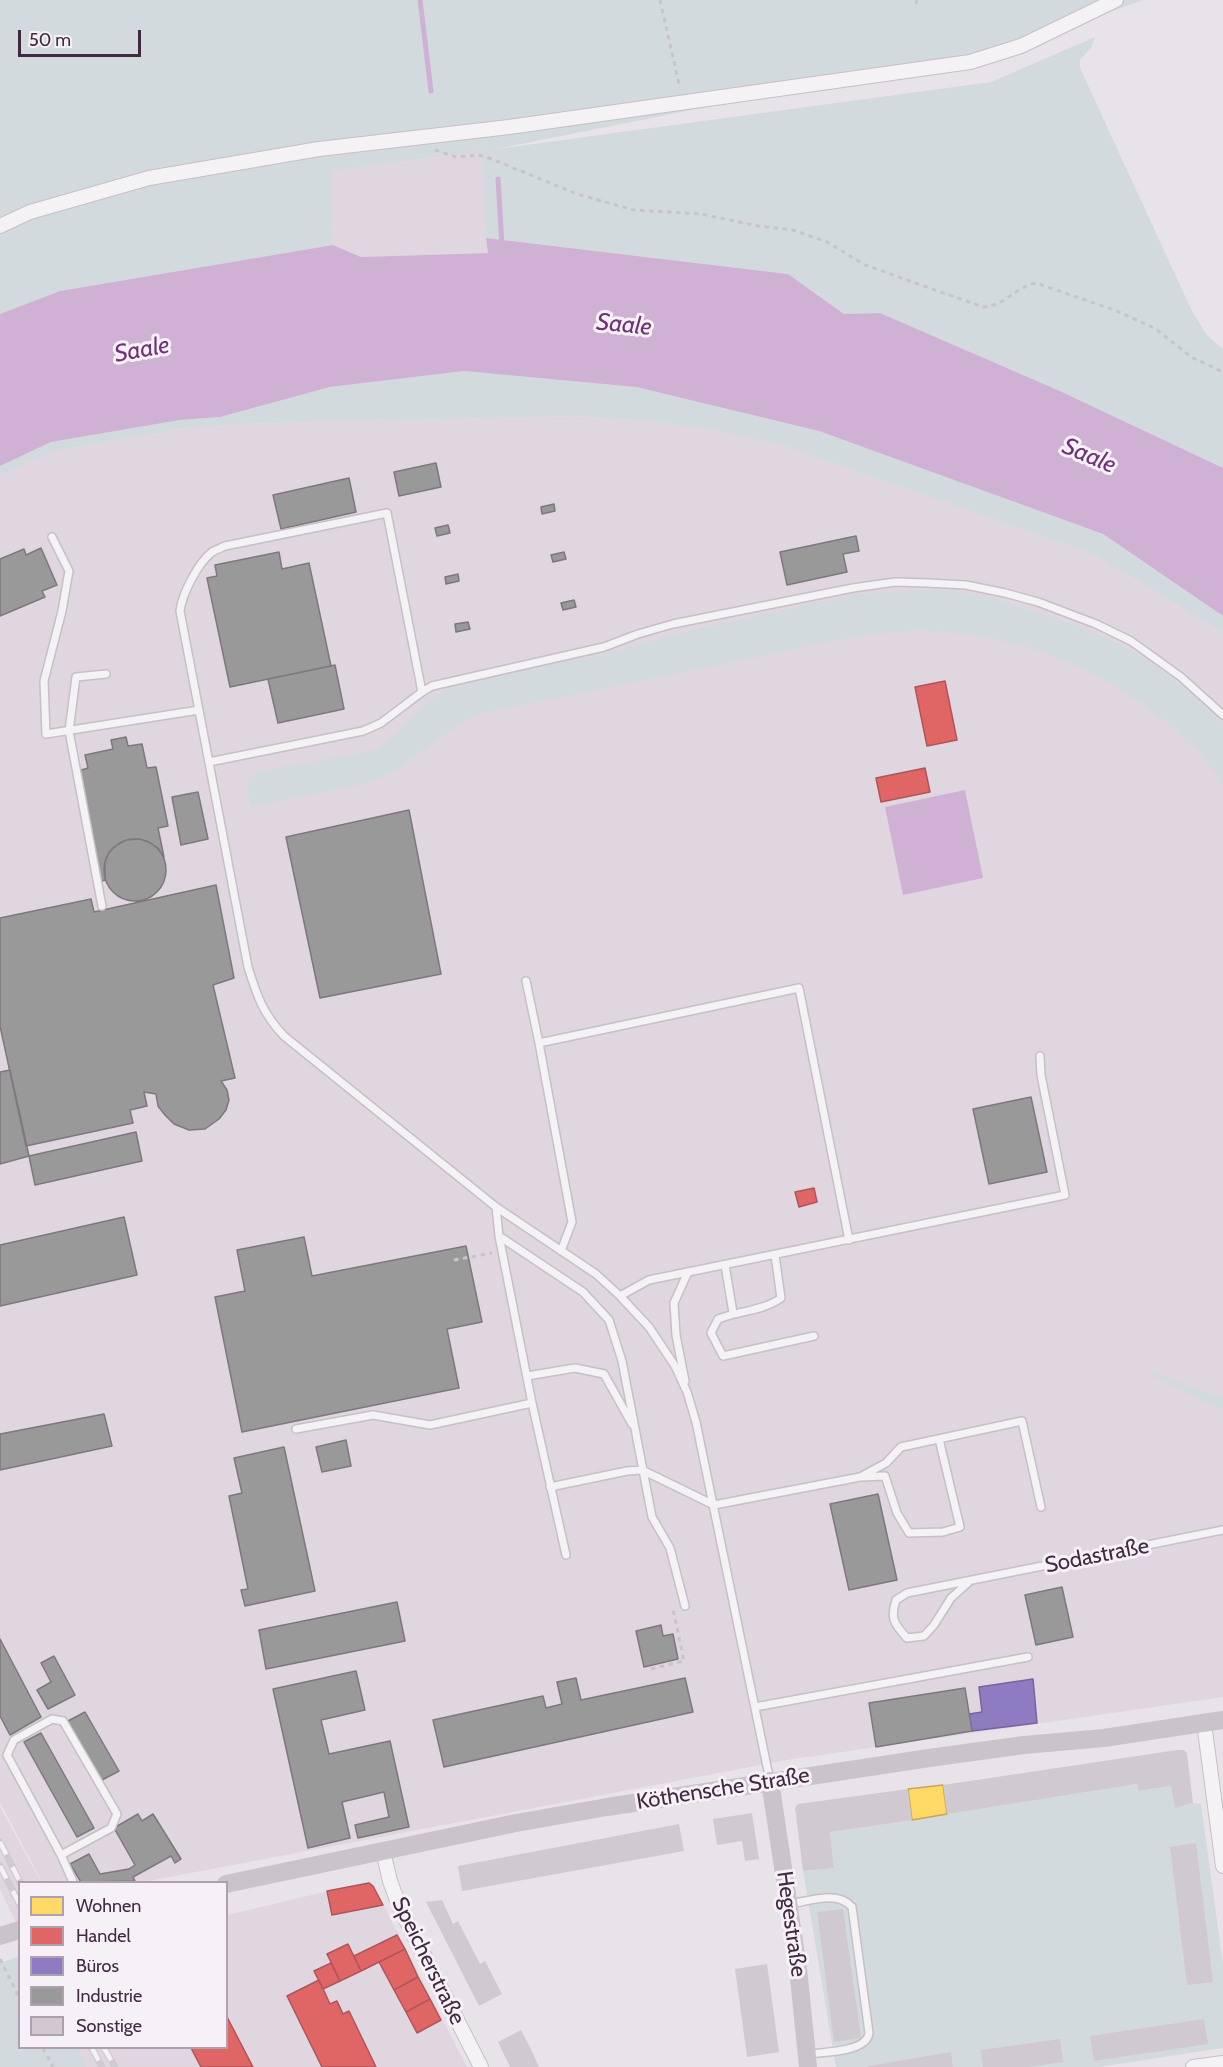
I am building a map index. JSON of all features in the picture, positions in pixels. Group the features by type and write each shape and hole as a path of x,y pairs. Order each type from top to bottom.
{"main road":[{"name":"Köthensche Straße","path":"228,1884 543,1818 770,1781 1012,1746 1104,1738 1223,1720"},
{"name":"Hegestraße","path":"770,1781 798,1968 807,2061"},
{"path":"0,1936 18,1931"}],"street":[{"path":"0,226 30,212 149,178 319,149 509,127 970,62 1021,46 1116,0"},
{"path":"1204,1723 1223,1866"},
{"name":"Speicherstraße","path":"383,1851 400,1908 481,2067"},
{"path":"1193,2067 1223,2063"}],"lane":[{"path":"422,692 387,513 225,546 213,551 206,559 185,592 180,611 248,967 258,999 269,1020 284,1036 496,1207 596,1274 649,1327 675,1366 687,1392"},
{"path":"52,537 69,571 62,611 44,681 46,734 199,710"},
{"path":"209,762 363,731 381,723 432,686 604,647 673,624 853,588 895,582 966,585 1005,592 1096,624 1131,640 1181,677 1223,715"},
{"path":"102,906 69,730 76,677 106,674"},
{"path":"526,981 573,1222 561,1251"},
{"path":"539,1043 799,988 849,1240"},
{"path":"620,1296 649,1280 1065,1196 1041,1076 1040,1056"},
{"path":"496,1207 502,1251 532,1403 566,1555"},
{"path":"500,1236 583,1292 609,1320 622,1361 652,1517 670,1548 686,1606"},
{"path":"775,1255 781,1298 771,1305 733,1313 718,1319 711,1333 723,1356 814,1336"},
{"path":"725,1265 733,1313"},
{"path":"688,1272 674,1303 676,1335 714,1505 770,1781"},
{"path":"527,1376 574,1368 604,1374 637,1432"},
{"path":"296,1429 373,1415 430,1425 532,1403"},
{"path":"860,1477 886,1464 901,1447 1022,1422 1041,1507"},
{"path":"550,1487 642,1470 714,1505 860,1477 885,1476 897,1513 909,1533 943,1532 960,1527 939,1439"},
{"name":"Sodastraße","path":"970,1581 951,1598 924,1636 907,1638 897,1627 892,1613 896,1600 907,1593 1223,1530"},
{"path":"755,1707 1028,1657"},
{"path":"61,1855 111,1828 117,1814 63,1721 52,1719 14,1740 4,1754 61,1855 73,1881"},
{"path":"789,1904 833,1897 842,1899 852,1907 869,2033 864,2044 807,2061"}],"path":[{"path":"660,0 683,102"},
{"path":"916,0 918,9"},
{"path":"431,149 456,157 478,155 489,158 577,194 634,210 701,214 758,226 793,230 827,242 865,265 983,306 997,305 1025,285 1036,283 1117,311 1156,329 1191,357 1223,372"},
{"path":"454,1260 502,1251"},
{"path":"651,1669 684,1661 673,1609"},
{"path":"0,1959 18,1995"},
{"path":"44,2049 53,2067"}],"shaded area":[{"path":"0,0 1144,0 1012,46 496,149 991,82 1095,37 1091,48 1080,60 1080,68 1192,311 1207,335 1223,349 1223,468 1060,391 880,313 844,314 788,274 486,238 482,151 332,171 333,245 60,291 0,314"},
{"path":"482,151 488,253 361,257 333,245 332,171"},
{"path":"464,371 636,387 819,431 1103,534 1223,616 1223,633 1092,554 783,446 722,432 664,423 575,416 237,424 180,429 55,451 0,476 0,466 51,442 180,420 220,417 330,387"},
{"path":"575,416 664,423 722,432 783,446 1092,554 1223,633 1223,1697 787,1760 148,1881 41,1881 0,1802 0,476 55,451 180,429 237,424"},
{"path":"939,589 991,597 1073,624 1143,657 1205,705 1223,723 1223,785 1206,761 1172,728 1136,700 1091,673 1017,644 965,634 917,630 850,638 479,714 459,724 395,771 373,782 251,807 246,781 260,771 376,750 392,738 431,699 456,685 604,654 686,631 858,594"},
{"path":"1145,1369 1196,1389 1223,1396 1223,1410 1150,1374"},
{"path":"1137,1784 1139,1791 1171,1786 1175,1807 1193,1803 1201,1804 1223,1964 1223,2048 1099,2067 836,2067 803,1871 834,1868 830,1832"},
{"path":"0,1807 40,1881 18,1881 18,1927 0,1889"},
{"path":"371,1881 467,2067 81,2067 72,2049 228,2049 228,1915"},
{"path":"18,1956 18,2049 77,2049 86,2067 0,2067 0,1963"}],"water":[{"name":"Saale","path":"486,238 788,274 844,314 880,313 1060,391 1223,468 1223,616 1103,534 819,431 636,387 464,371 330,387 220,417 180,420 51,442 0,466 0,314 60,291 333,245 361,257 488,253"},
{"path":"965,790 983,878 903,895 885,807"}],"building: Wohnen":[{"path":"943,1785 947,1814 912,1820 908,1789"}],"building: Handel":[{"path":"945,681 957,740 927,746 915,687"},
{"path":"925,768 930,792 881,802 876,778"},
{"path":"814,1188 817,1202 799,1207 795,1192"},
{"path":"369,1883 383,1905 332,1915 327,1891"},
{"path":"397,1935 405,1949 361,1971 354,1956"},
{"path":"348,1944 361,1971 340,1981 327,1954"},
{"path":"405,1949 418,1977 394,1990 379,1962"},
{"path":"331,1963 340,1981 323,1989 314,1971"},
{"path":"418,1977 430,1999 406,2012 394,1990"},
{"path":"319,1980 330,2004 337,2001 343,2014 349,2011 376,2067 322,2067 287,1996"},
{"path":"430,1999 441,2020 417,2033 406,2012"},
{"path":"228,2019 253,2067 201,2067 192,2049 228,2049"}],"building: Büros":[{"path":"1033,1679 1037,1723 972,1731 969,1714 982,1712 979,1687"}],"building: Industrie":[{"path":"436,463 441,487 399,496 394,472"},
{"path":"349,478 356,512 281,529 273,495"},
{"path":"554,504 555,511 542,514 541,507"},
{"path":"448,525 450,533 437,536 435,528"},
{"path":"856,536 859,551 843,554 847,572 787,585 780,552"},
{"path":"41,548 57,585 42,591 45,597 0,616 0,559 24,549 26,555"},
{"path":"279,552 282,569 309,563 331,666 230,687 207,578 217,576 215,565"},
{"path":"564,552 566,559 553,562 551,555"},
{"path":"458,574 459,581 446,584 445,577"},
{"path":"574,600 576,607 563,610 561,603"},
{"path":"468,622 470,629 456,632 455,624"},
{"path":"335,665 344,709 278,723 268,679"},
{"path":"126,737 128,746 142,744 147,768 156,767 168,826 158,828 164,857 158,848 149,842 139,839 126,840 109,852 105,862 105,880 99,882 78,771 88,768 85,755 113,749 111,740"},
{"path":"198,792 208,839 181,845 172,797"},
{"path":"409,810 441,974 320,998 286,837"},
{"path":"135,839 147,841 157,848 164,858 166,870 164,882 157,892 147,899 135,901 123,899 113,892 106,882 104,870 106,858 113,848 123,841"},
{"path":"216,885 234,978 213,985 235,1078 221,1081 227,1090 229,1100 226,1110 219,1119 205,1129 189,1130 174,1124 165,1115 158,1106 156,1094 144,1092 147,1106 130,1110 133,1123 26,1146 0,1026 0,918 91,899 94,912"},
{"path":"10,1070 29,1156 0,1164 0,1072"},
{"path":"1031,1097 1047,1172 989,1184 973,1109"},
{"path":"136,1132 142,1161 35,1185 29,1156"},
{"path":"124,1217 137,1275 0,1306 0,1245"},
{"path":"304,1237 312,1276 466,1246 482,1322 447,1329 459,1388 242,1432 215,1297 245,1291 237,1250"},
{"path":"104,1414 112,1446 0,1470 0,1434"},
{"path":"346,1440 351,1466 322,1472 316,1447"},
{"path":"284,1447 315,1591 245,1606 241,1590 248,1589 229,1496 242,1493 234,1458"},
{"path":"878,1494 897,1580 849,1590 830,1504"},
{"path":"1062,1587 1073,1637 1036,1645 1025,1595"},
{"path":"397,1602 405,1641 266,1669 259,1630"},
{"path":"661,1625 663,1636 673,1634 678,1659 644,1667 636,1631"},
{"path":"0,1639 41,1717 10,1735 0,1716"},
{"path":"54,1656 75,1695 48,1709 37,1690 51,1682 41,1663"},
{"path":"356,1671 365,1710 321,1720 329,1754 390,1741 409,1827 358,1838 355,1825 389,1817 384,1792 342,1802 350,1838 308,1848 273,1689"},
{"path":"576,1678 581,1700 685,1678 693,1712 444,1767 433,1720 543,1696 546,1708 562,1704 557,1682"},
{"path":"965,1688 972,1731 876,1747 869,1703"},
{"path":"85,1712 119,1771 102,1780 68,1721"},
{"path":"41,1733 94,1828 77,1837 24,1742"},
{"path":"138,1814 142,1821 153,1814 181,1859 175,1863 171,1856 133,1877 135,1881 80,1881 70,1864 89,1854 100,1874 129,1869 135,1865 114,1828"}],"building: Sonstige":[{"path":"1184,1750 1187,1753 1193,1803 1175,1808 1171,1786 1139,1791 1137,1784 947,1814 943,1785"},
{"path":"908,1789 912,1820 830,1832 834,1868 803,1871 795,1808 798,1804"},
{"path":"752,1813 759,1859 745,1861 742,1841 717,1845 713,1819"},
{"path":"679,1824 684,1851 462,1891 458,1866"},
{"path":"1196,1843 1213,1982 1187,1985 1170,1847"},
{"path":"442,1900 453,1924 458,1921 480,1964 485,1961 502,1994 479,2006 426,1902"},
{"path":"843,1909 861,2038 834,2042 817,1912"},
{"path":"767,1964 779,2052 747,2057 735,1969"},
{"path":"1204,2019 1208,2044 1094,2061 1090,2036"},
{"path":"521,2030 539,2067 510,2067 498,2042"},
{"path":"1060,2039 1063,2062 1028,2067 983,2067 981,2050"},
{"path":"951,2052 953,2067 868,2067 868,2066"}],"waterway":[{"path":"420,0 431,91"},
{"path":"498,179 502,246"}],"railway":[{"path":"0,1842 20,1881"},
{"path":"0,1866 18,1901"},
{"path":"93,2049 102,2067"},
{"path":"105,2049 115,2067"}]}
